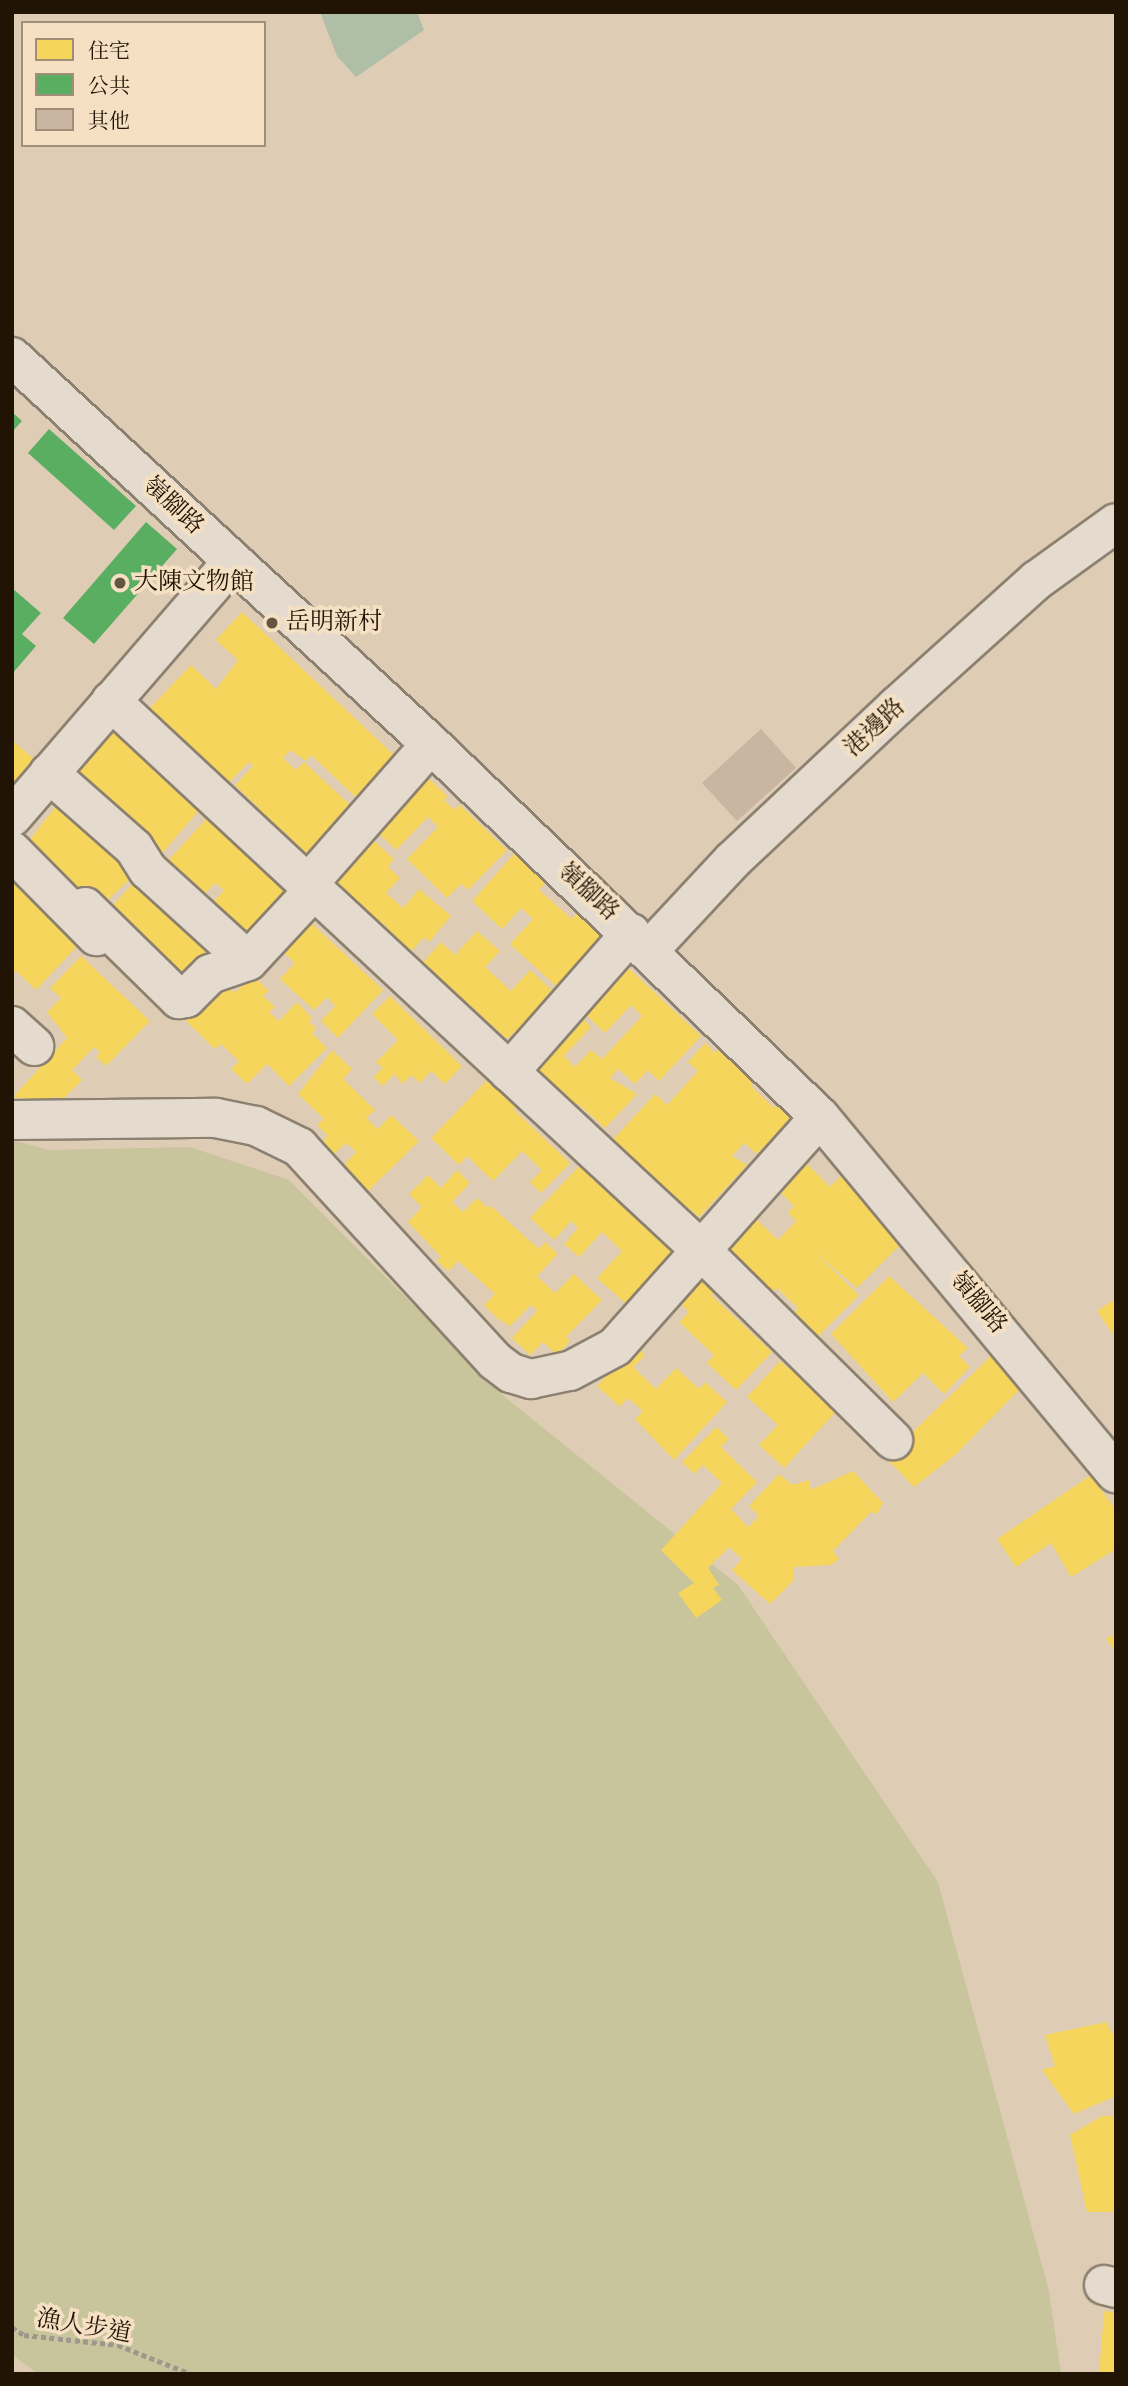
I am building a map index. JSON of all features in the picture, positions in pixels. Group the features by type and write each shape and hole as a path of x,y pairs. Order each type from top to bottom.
{"street":[{"name":"嶺腳路","path":"12,357 431,744 640,941 820,1117 1116,1473"},
{"name":"港邊路","path":"509,1072 640,941 733,860 897,706 1037,580 1116,523"},
{"path":"12,817 233,561"},
{"path":"111,701 702,1251 893,1440"},
{"path":"85,907 179,999 186,998 210,974 248,961 431,744"},
{"path":"49,773 134,848 148,870 248,961"},
{"path":"12,851 28,864 38,882 120,960"},
{"path":"12,1120 216,1118 256,1126 299,1147 495,1362 511,1373 531,1378 570,1371 615,1347 820,1117"}],"path":[{"name":"漁人步道","path":"12,2327 24,2335 118,2345 191,2374"}],"shaded area":[{"path":"320,12 417,12 424,30 356,77 337,56"},
{"path":"12,1140 49,1150 190,1147 289,1180 506,1398 738,1585 938,1882 1049,2291 1061,2374 38,2374 14,2356"}],"building: 住宅":[{"path":"242,612 396,757 361,802 311,755 306,761 290,750 283,758 296,770 304,762 362,816 309,872 285,850 294,841 283,831 274,840 250,818 259,808 235,785 253,766 249,762 221,791 179,751 188,743 176,732 168,741 157,729 163,723 149,709 191,665 216,689 238,660 216,640"},
{"path":"109,721 200,809 154,863 59,773"},
{"path":"12,740 38,763 12,792"},
{"path":"421,771 448,797 444,800 454,810 460,805 507,850 468,890 461,884 447,898 407,859 438,827 428,817 396,850 369,824"},
{"path":"63,797 142,868 100,907 81,904 28,842"},
{"path":"210,815 298,894 244,954 209,907 224,890 215,883 199,900 162,867"},
{"path":"363,831 394,859 388,867 400,878 386,893 403,908 419,889 451,916 429,942 424,937 404,959 380,938 388,928 364,908 358,915 319,881"},
{"path":"515,853 547,881 539,890 572,919 579,911 605,936 558,988 510,944 533,919 521,908 502,929 472,901"},
{"path":"12,858 82,941 36,990 16,971 12,975"},
{"path":"145,870 220,938 179,982 105,914"},
{"path":"310,922 383,990 338,1038 321,1021 335,1006 327,997 314,1010 280,979 295,963 282,951"},
{"path":"477,931 500,951 485,967 511,991 530,970 552,990 547,995 552,999 507,1039 472,1007 464,1015 428,982 436,974 423,962 441,942 455,955"},
{"path":"81,956 150,1021 106,1066 96,1057 100,1052 94,1047 72,1070 82,1080 61,1101 55,1096 49,1103 13,1097 67,1038 47,1012 61,998 50,988"},
{"path":"623,963 701,1036 659,1081 648,1070 635,1084 618,1069 610,1078 637,1094 605,1128 577,1103 568,1112 524,1071 578,1014 591,1027 564,1056 575,1067 591,1050 602,1059 642,1016 631,1005 605,1033 580,1009"},
{"path":"252,975 269,991 263,996 275,1007 269,1012 279,1021 297,1002 312,1018 309,1022 316,1028 312,1033 327,1048 289,1086 267,1064 247,1084 231,1069 239,1061 221,1044 215,1049 186,1021 224,982 235,993"},
{"path":"390,996 462,1066 445,1084 431,1071 420,1083 411,1075 403,1084 394,1074 383,1086 373,1077 383,1068 376,1062 398,1040 372,1014"},
{"path":"705,1043 715,1053 723,1045 759,1077 751,1086 774,1108 779,1103 793,1116 757,1154 744,1143 732,1156 747,1165 699,1217 686,1206 678,1215 605,1148 655,1094 667,1105 698,1071 688,1062"},
{"path":"332,1050 352,1069 343,1079 375,1110 366,1118 378,1129 391,1115 419,1141 368,1191 342,1167 356,1152 346,1143 334,1154 322,1142 328,1136 317,1125 324,1119 298,1094"},
{"path":"486,1081 517,1105 513,1109 570,1163 541,1193 530,1182 542,1170 522,1151 493,1181 467,1156 459,1165 431,1138"},
{"path":"584,1161 677,1247 625,1303 597,1278 622,1251 602,1232 579,1257 564,1244 578,1228 571,1221 554,1240 530,1218"},
{"path":"806,1163 830,1187 842,1175 904,1241 857,1288 813,1251 859,1295 812,1342 788,1319 798,1308 777,1288 767,1298 721,1254 756,1219 778,1240 796,1221 788,1213 794,1206 779,1191"},
{"path":"457,1170 470,1183 452,1202 463,1212 477,1198 488,1208 491,1206 539,1249 545,1242 558,1254 537,1276 555,1293 574,1274 602,1300 566,1337 570,1341 557,1355 543,1342 530,1355 512,1338 537,1311 531,1305 510,1326 498,1319 484,1305 495,1294 458,1261 448,1271 437,1261 441,1257 408,1222 422,1207 409,1194 428,1175 441,1188"},
{"path":"704,1270 721,1285 711,1295 772,1352 736,1390 707,1363 714,1355 679,1322 689,1312 676,1299"},
{"path":"889,1276 968,1348 959,1356 970,1367 944,1394 923,1373 893,1402 831,1334"},
{"path":"1116,1298 1116,1339 1097,1311"},
{"path":"634,1345 645,1355 633,1367 656,1389 676,1368 699,1389 705,1382 727,1402 674,1460 635,1419 643,1411 628,1398 620,1407 597,1386"},
{"path":"993,1354 1024,1385 956,1454 914,1487 886,1458"},
{"path":"780,1361 789,1369 795,1363 841,1406 784,1468 759,1445 778,1425 747,1397"},
{"path":"716,1427 729,1439 721,1447 757,1482 731,1509 748,1527 759,1516 749,1506 779,1474 793,1485 809,1480 811,1490 853,1471 883,1503 877,1514 871,1512 833,1551 839,1559 831,1565 794,1567 793,1581 770,1604 732,1570 742,1559 729,1547 708,1568 719,1585 713,1588 722,1600 696,1618 678,1593 694,1583 661,1550 722,1483 703,1465 694,1474 682,1462"},
{"path":"1091,1475 1116,1511 1116,1549 1071,1577 1051,1543 1016,1567 997,1539"},
{"path":"1116,1633 1116,1652 1106,1639"},
{"path":"1106,2022 1116,2041 1116,2096 1074,2114 1042,2070 1055,2066 1045,2035"},
{"path":"1102,2116 1116,2116 1116,2212 1087,2212 1070,2135"},
{"path":"1104,2311 1116,2313 1116,2374 1099,2374"}],"building: 公共":[{"path":"12,412 22,421 12,432"},
{"path":"49,429 136,506 114,530 28,453"},
{"name":"大陳文物館","path":"146,522 177,549 94,644 63,618"},
{"path":"12,588 41,613 22,634 36,646 12,674"}],"building: 其他":[{"path":"761,729 796,768 737,821 702,783"}],"place":[{"name":"大陳文物館","path":"120,583"},
{"name":"岳明新村","path":"272,623"}]}
